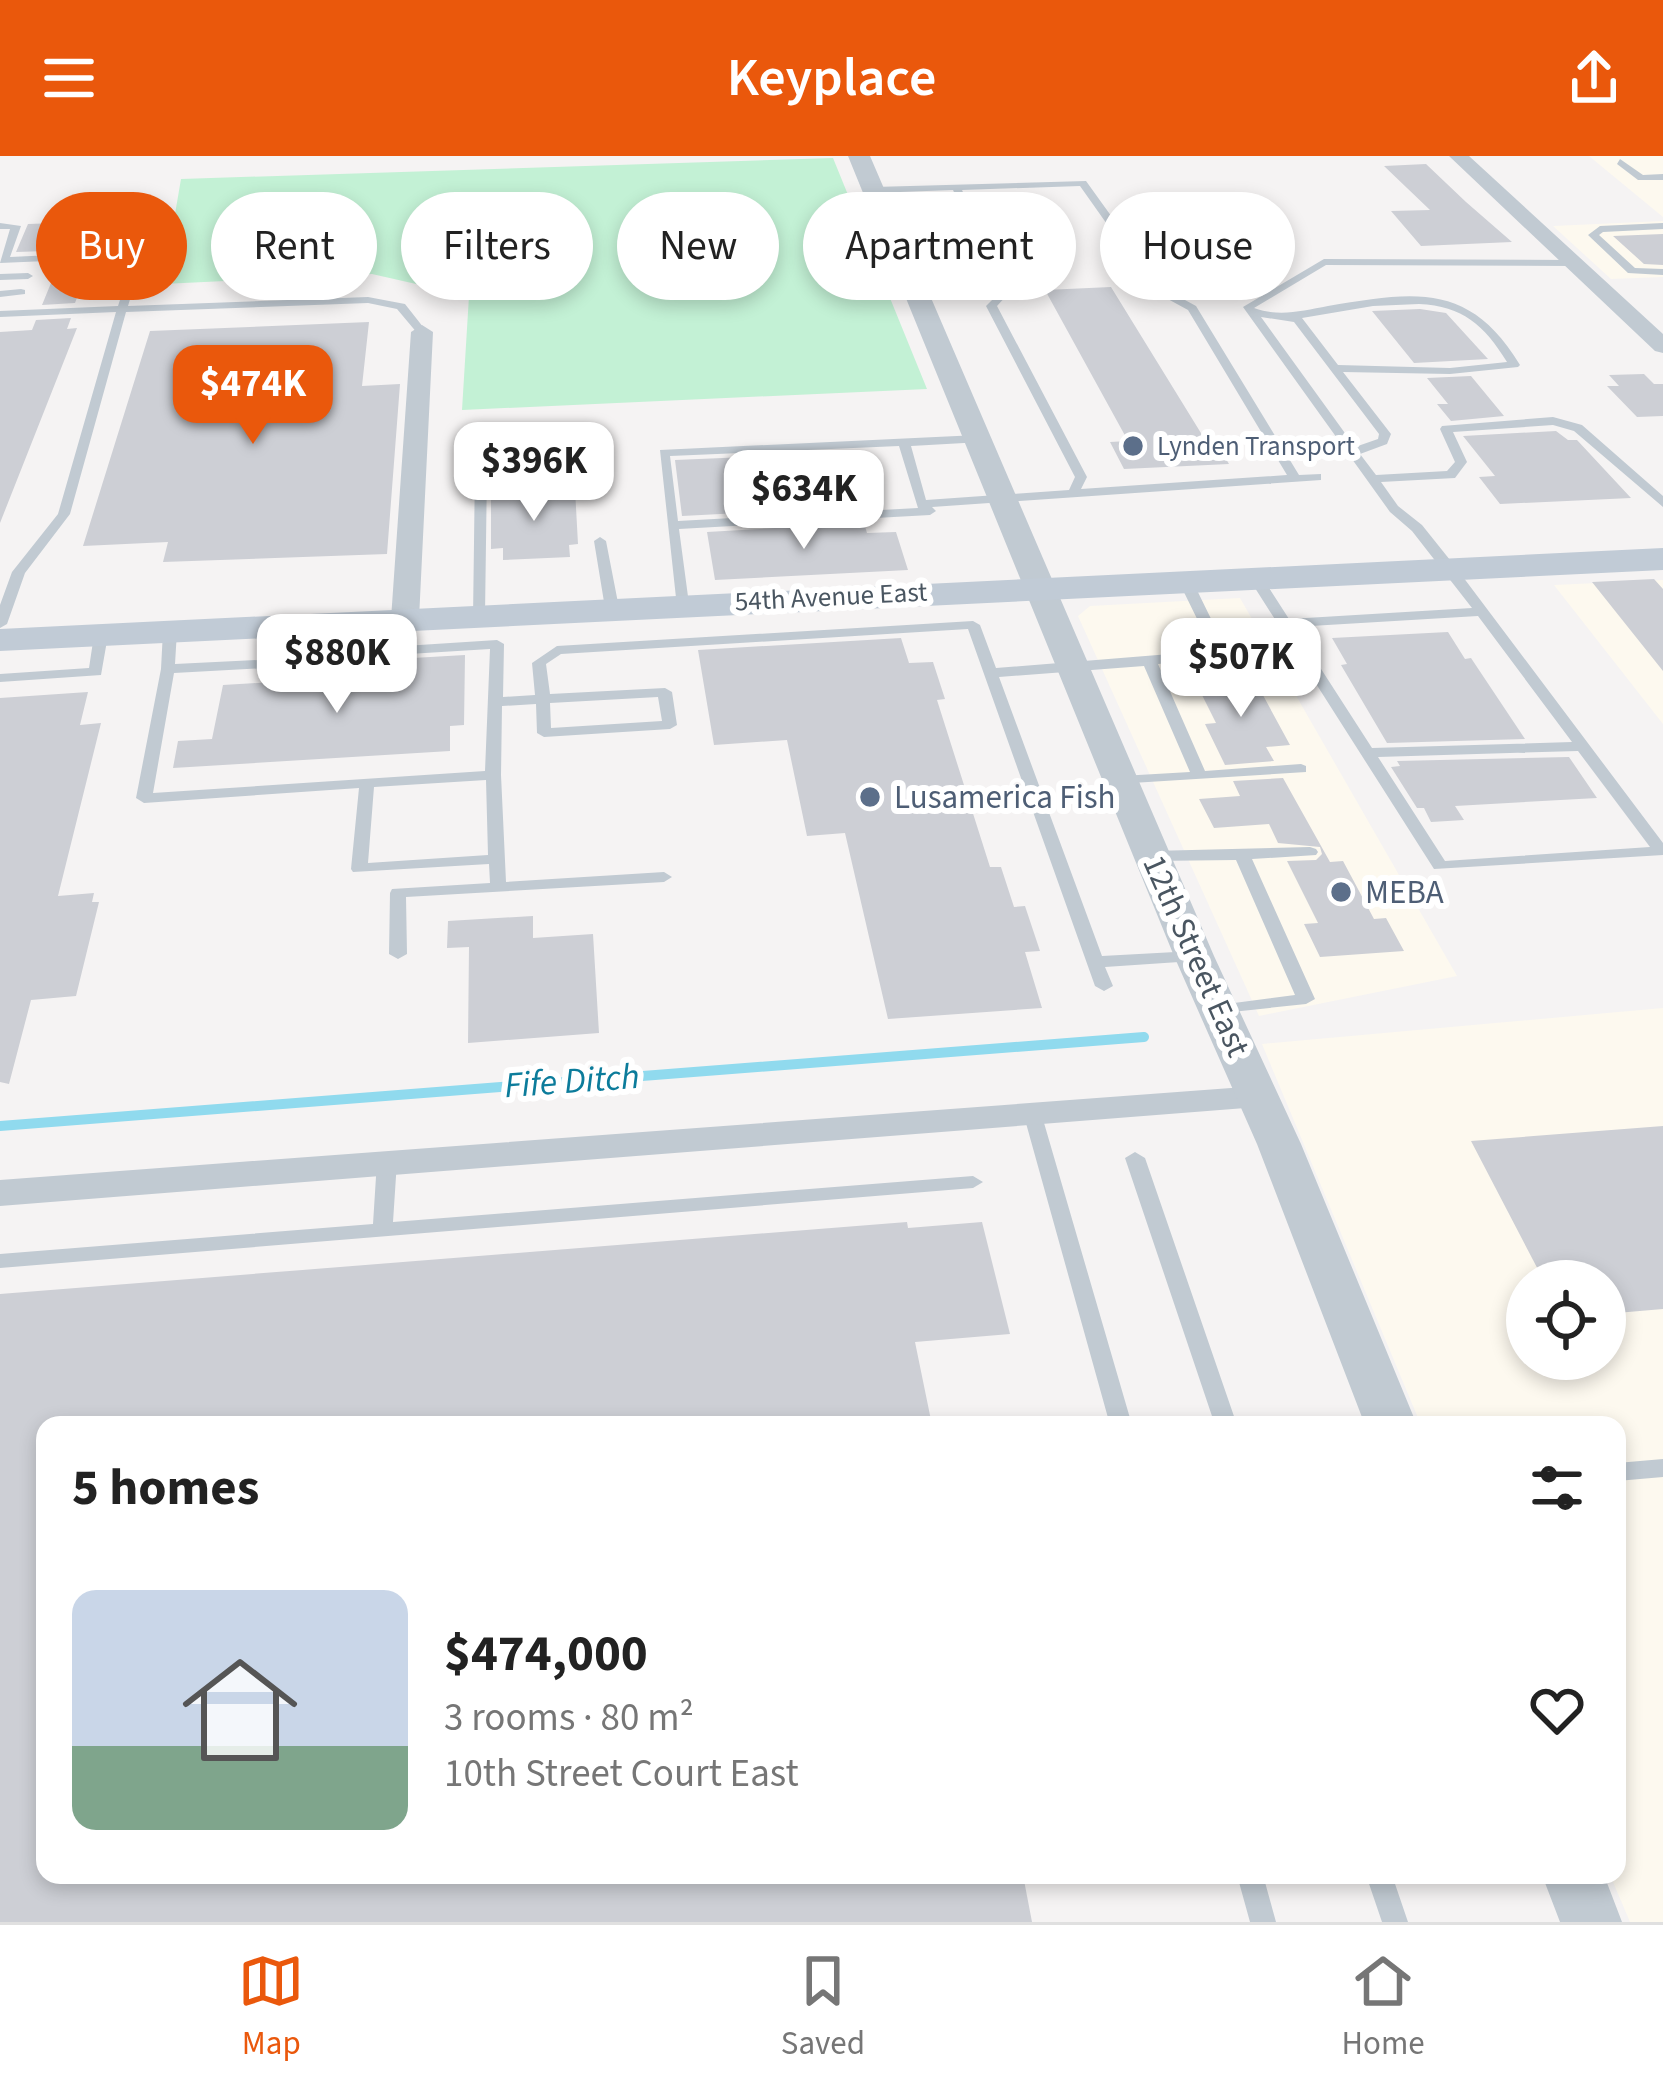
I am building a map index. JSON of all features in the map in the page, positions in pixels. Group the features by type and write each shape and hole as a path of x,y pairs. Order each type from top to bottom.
{"main road":[{"name":"54th Avenue East","path":"0,640 405,619 491,624 612,608 670,617 1040,586 1663,559"}],"street":[{"name":"12th Street East","path":"860,156 1387,1416"},
{"path":"1458,156 1663,346"},
{"path":"405,619 422,332"},
{"path":"0,1193 1258,1098"},
{"path":"1577,1884 1592,1922"}],"lane":[{"path":"1619,162 1641,178 1663,177"},
{"path":"874,190 1083,183 1159,290 1192,308 1295,478"},
{"path":"956,187 1004,293 991,307 1081,477 1074,492"},
{"path":"0,226 16,226 2,260 117,255 138,261 64,514 19,572 0,624"},
{"path":"1663,226 1600,229 1593,235 1632,271 1663,272"},
{"path":"1255,577 1440,866 1661,851 1449,568 1372,479 1248,307 1259,296 1324,262 1573,263"},
{"path":"0,277 28,276"},
{"path":"0,294 21,292"},
{"path":"0,314 368,300 400,306 422,332"},
{"path":"1252,313 1291,316 1332,308 1452,304 1471,316 1514,365 1450,371 1337,368"},
{"path":"219,326 224,305"},
{"path":"174,329 180,306"},
{"path":"1291,316 1306,328 1384,434 1383,441 1353,452"},
{"path":"1372,479 1451,475 1461,462 1445,429 1553,421 1578,428 1663,503"},
{"path":"670,617 674,525 664,453 978,440"},
{"path":"674,525 930,512 921,504 904,442"},
{"path":"497,887 493,775 497,702 481,467 526,465"},
{"path":"921,504 1317,477"},
{"path":"600,541 612,608"},
{"path":"991,673 1215,655 1210,632 1185,580"},
{"path":"1284,623 1481,612"},
{"path":"497,702 543,699 665,692 670,725 544,733 543,699 539,663 557,650 670,617 973,625 1104,986"},
{"path":"168,669 342,660 491,624"},
{"path":"170,631 168,669 144,798 493,775"},
{"path":"0,678 97,672 101,635"},
{"path":"1149,661 1200,776"},
{"path":"1368,754 1581,746"},
{"path":"1121,781 1301,769"},
{"path":"367,784 359,869 495,859"},
{"path":"1152,856 1310,852"},
{"path":"1219,1010 1306,999 1242,855"},
{"path":"398,954 398,893 664,877"},
{"path":"1095,962 1194,956"},
{"path":"1034,1116 1118,1416"},
{"path":"1135,1159 1223,1416"},
{"path":"383,1230 387,1161"},
{"path":"0,1262 973,1182"},
{"path":"1626,1471 1663,1468"},
{"path":"1252,1884 1263,1922"},
{"path":"1382,1884 1395,1922"}],"shaded area":[{"path":"1589,156 1663,156 1663,217"},
{"path":"1663,221 1663,277 1611,279 1553,226"},
{"path":"1663,580 1663,724 1554,585"},
{"path":"1240,598 1457,976 1259,1016 1078,616 1090,606"},
{"path":"1663,1008 1663,1922 1630,1922 1614,1884 1626,1884 1626,1416 1417,1416 1262,1044"}],"green space":[{"path":"833,158 847,192 803,192 803,300 891,300 927,389 462,410 469,300 593,300 593,192 401,192 401,281 377,275 377,192 211,192 211,282 187,283 187,192 179,192 181,179"}],"building":[{"path":"1426,164 1512,242 1421,246 1391,211 1430,210 1384,166"},
{"path":"28,224 36,224 36,251 16,252"},
{"path":"1663,234 1663,265 1644,264 1613,236"},
{"path":"1100,288 1100,300 1119,300 1204,438 1213,437 1229,464 1124,469 1110,442 1128,441 1050,300 1076,300 1076,289"},
{"path":"44,300 76,300 75,303 42,305"},
{"path":"1372,311 1446,313 1488,359 1414,363"},
{"path":"71,318 67,329 77,328 0,523 0,332 32,330 36,320"},
{"path":"369,322 362,386 400,384 387,554 163,562 168,542 83,546 150,331"},
{"path":"1644,374 1654,384 1663,384 1663,416 1637,417 1607,386 1619,386 1609,375"},
{"path":"1471,376 1504,416 1451,421 1437,404 1448,404 1427,378"},
{"path":"1556,431 1577,440 1631,498 1500,504 1479,477 1495,476 1463,436"},
{"path":"844,453 859,507 682,516 675,460"},
{"path":"575,489 578,544 569,545 570,557 503,560 503,548 491,549 491,493"},
{"path":"864,523 867,533 896,532 908,570 715,580 707,532"},
{"path":"1654,579 1663,589 1663,671 1592,582"},
{"path":"1448,632 1525,739 1387,743 1341,665 1347,664 1332,638"},
{"path":"901,638 909,663 933,662 945,699 937,700 990,867 1001,867 1014,907 1025,906 1040,951 1025,952 1042,1008 888,1019 845,833 807,836 787,740 714,745 698,650"},
{"path":"465,655 464,725 450,726 450,751 173,768 178,741 212,739 223,685 356,677 361,661"},
{"path":"1252,675 1290,745 1266,747 1274,761 1225,765 1205,724 1216,723 1194,679"},
{"path":"88,692 80,725 101,723 58,896 94,893 92,902 99,902 76,996 31,1000 9,1084 0,1082 0,698"},
{"path":"1569,757 1597,798 1455,806 1464,820 1431,822 1391,767 1400,766 1397,761"},
{"path":"1283,778 1330,862 1343,861 1374,919 1386,918 1404,951 1320,957 1304,924 1318,923 1287,861 1316,860 1322,854 1320,847 1278,843 1269,824 1214,828 1199,799 1240,796 1233,781"},
{"path":"533,916 533,938 593,934 599,1033 468,1043 469,947 447,948 448,921"},
{"path":"1663,1126 1663,1309 1626,1312 1626,1260 1533,1260 1471,1141"},
{"path":"907,1222 908,1228 982,1222 1010,1334 915,1342 930,1416 36,1416 36,1884 1025,1884 1032,1922 0,1922 0,1294"}],"waterway":[{"name":"Fife Ditch","path":"0,1126 1144,1037"}],"place":[{"name":"Lynden Transport","path":"1133,446"},
{"name":"Lusamerica Fish","path":"870,797"},
{"name":"MEBA","path":"1341,892"}]}
